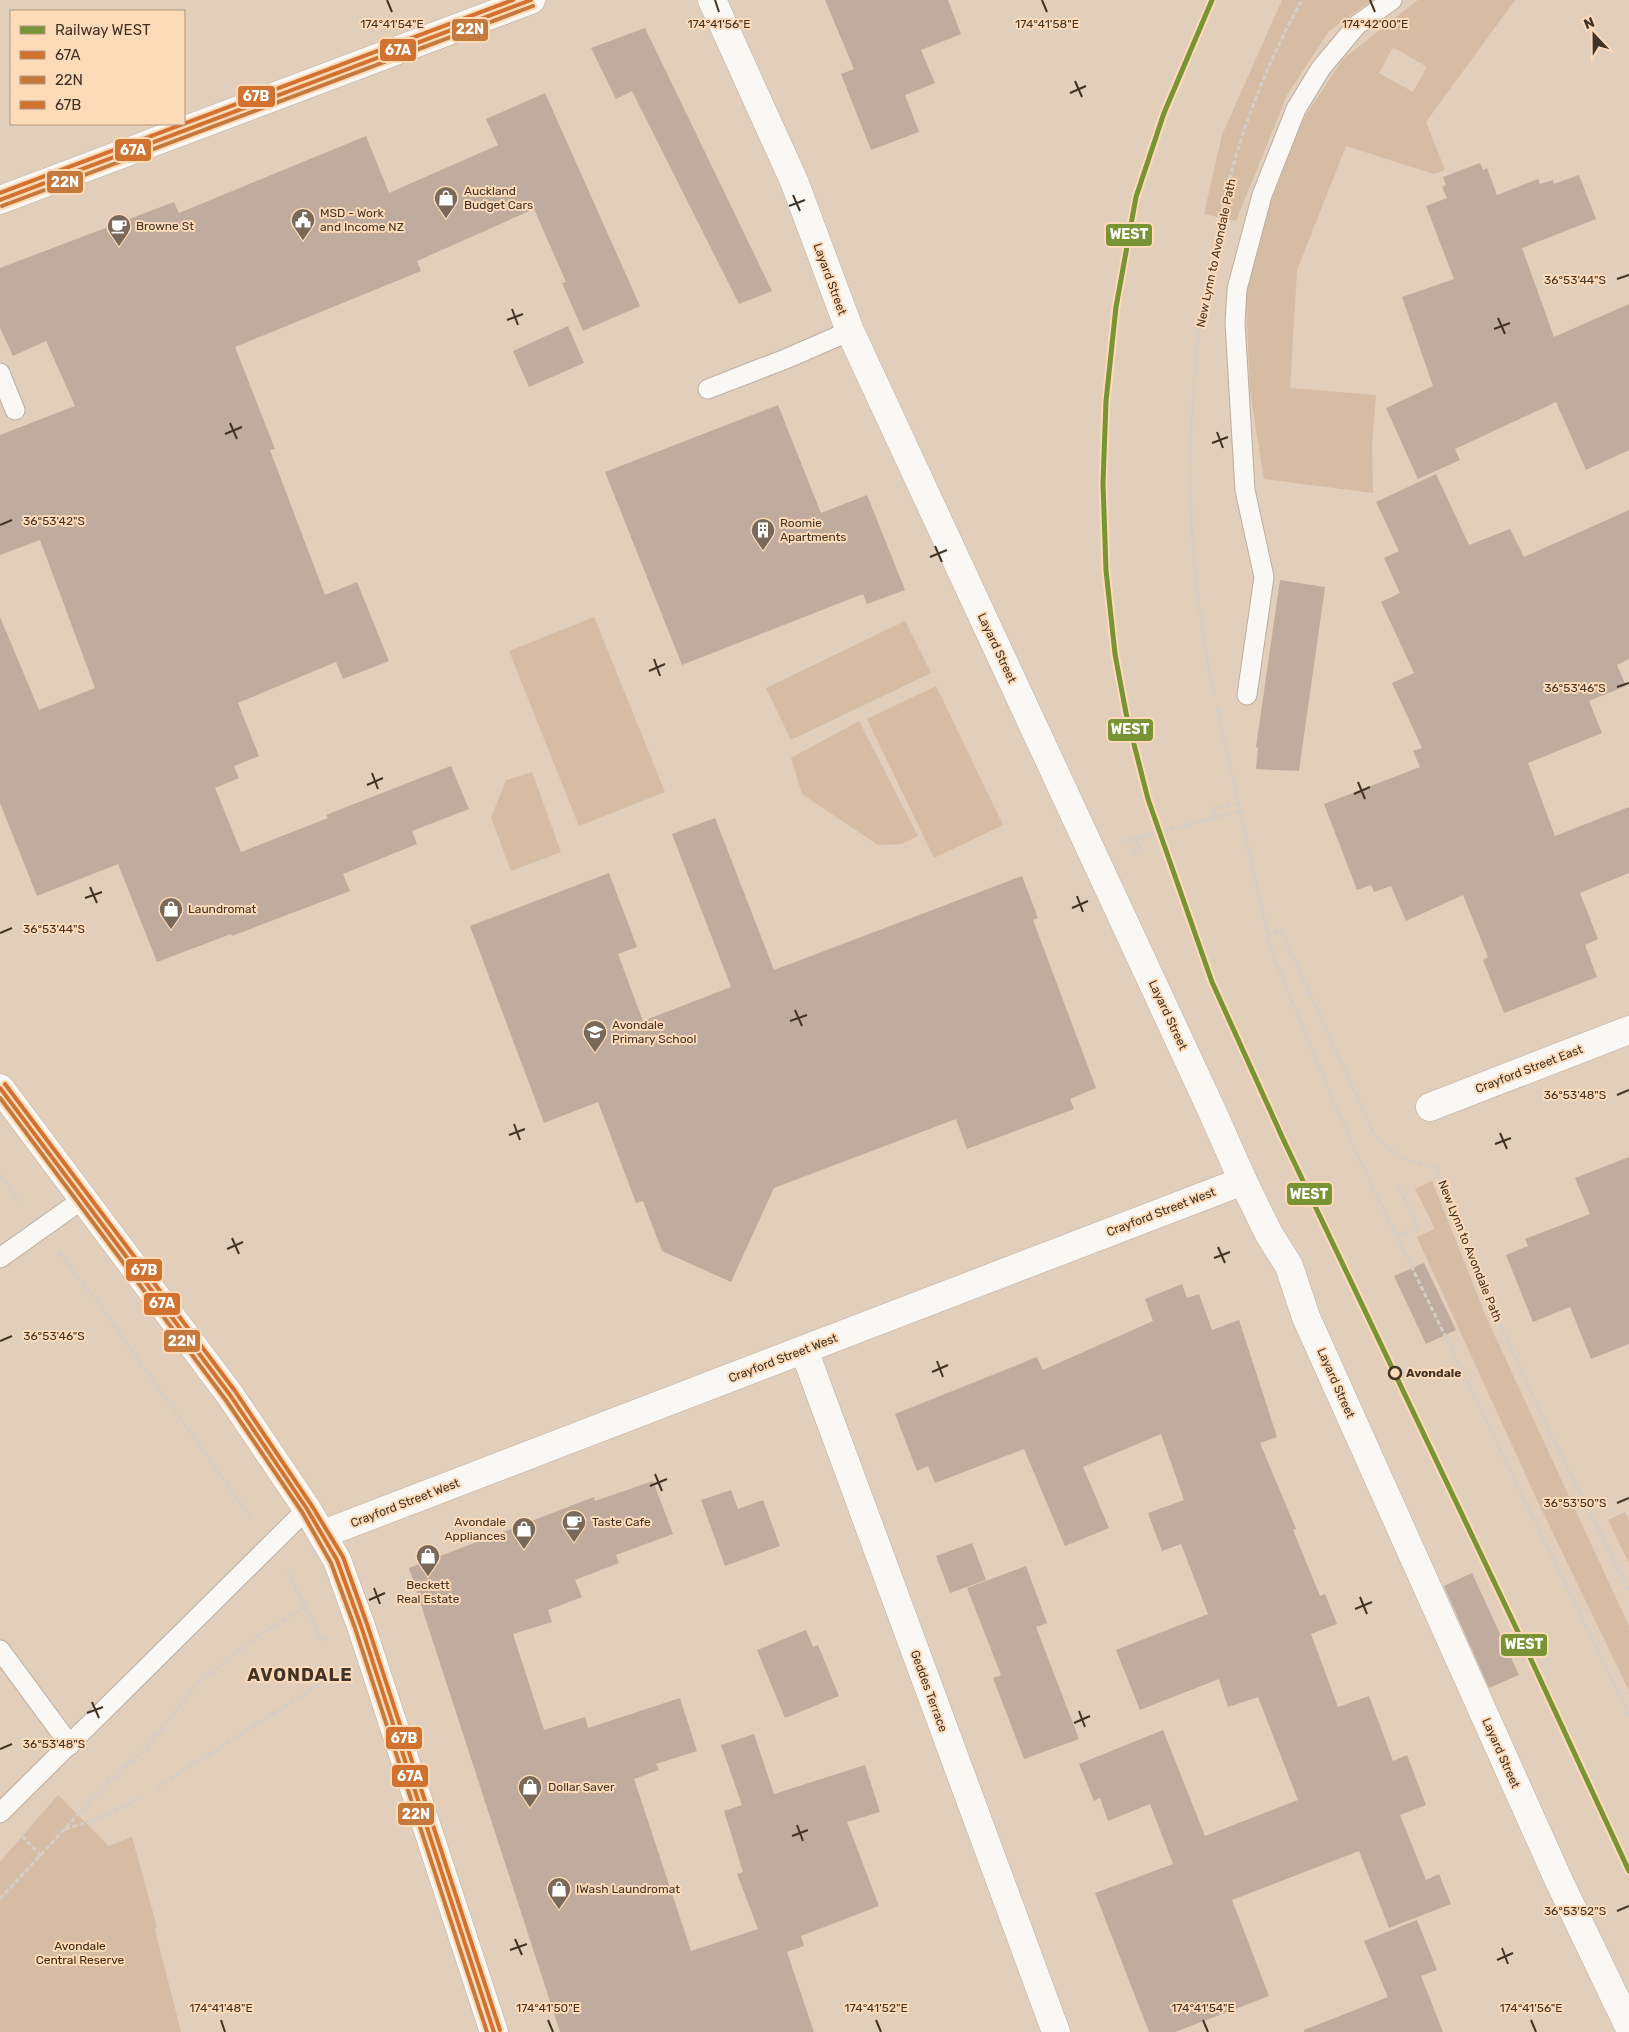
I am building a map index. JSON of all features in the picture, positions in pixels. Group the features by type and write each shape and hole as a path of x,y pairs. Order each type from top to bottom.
{"street":[{"path":"0,200 531,0"},
{"name":"Layard Street","path":"712,0 794,181 850,331 1212,1111 1242,1181 1269,1234 1289,1266 1306,1317 1558,1881 1629,2027"},
{"name":"Crayford Street East","path":"1430,1107 1629,1030"},
{"path":"0,1088 230,1396 324,1534 337,1560 362,1626 494,2032"},
{"name":"Crayford Street West","path":"324,1534 1242,1181"},
{"name":"Geddes Terrace","path":"804,1350 1056,2032"}],"lane":[{"path":"1247,695 1264,577 1245,490 1235,323 1237,289 1262,195 1296,109 1321,68 1356,25 1392,0"},
{"path":"708,388 788,358 850,331"},
{"path":"0,373 15,410"},
{"path":"0,1258 83,1198"},
{"path":"0,1813 307,1509"},
{"path":"0,1650 70,1745"}],"path":[{"name":"New Lynn to Avondale Path","path":"1221,217 1248,124 1264,80 1302,0"},
{"name":"New Lynn to Avondale Path","path":"1200,608 1190,520 1191,418 1200,315 1204,297"},
{"path":"1234,788 1275,961 1352,1144 1629,1715"},
{"path":"1215,818 1213,809 1237,803"},
{"path":"1120,843 1239,812"},
{"path":"1133,861 1130,852 1140,849 1136,838"},
{"name":"New Lynn to Avondale Path","path":"1268,936 1281,930 1374,1134 1392,1153 1403,1159 1436,1167 1496,1315 1552,1437 1629,1590"},
{"path":"0,1174 98,1303 256,1525"},
{"path":"1397,1237 1418,1227 1398,1185"},
{"path":"284,1568 306,1606 321,1640"},
{"path":"0,1899 105,1785 146,1748 200,1681 255,1638 306,1606"},
{"path":"157,1787 326,1680"},
{"path":"65,1829 98,1820 124,1808 142,1796"},
{"path":"16,1829 40,1856"}],"green space":[{"path":"1282,0 1372,0 1329,31 1287,95 1236,221 1204,214 1222,135"},
{"path":"1418,0 1515,0 1426,122 1445,170 1434,174 1346,146 1297,270 1290,388 1376,395 1372,445 1373,493 1264,479 1250,391 1246,298 1262,226 1300,124 1343,59","holes":["1393,47 1427,67 1413,92 1379,73"]},
{"path":"594,617 665,792 579,826 509,651"},
{"path":"905,621 931,673 791,740 766,688"},
{"path":"936,686 1003,825 934,858 867,719"},
{"path":"859,721 918,836 901,844 878,845 802,794 791,758"},
{"path":"532,772 561,852 511,871 491,818 506,780"},
{"path":"1432,1181 1487,1319 1629,1626 1629,1691 1538,1502 1417,1237 1435,1229 1415,1189"},
{"path":"1625,1512 1629,1521 1629,1563 1608,1520"},
{"name":"Avondale Central Reserve","path":"58,1795 109,1846 132,1837 157,1927 155,1930 181,2032 0,2032 0,1862"}],"building":[{"path":"825,0 948,0 961,34 921,50 935,83 905,95 919,132 871,150 841,74 854,69"},
{"path":"645,28 772,291 739,304 632,91 616,99 591,48"},
{"path":"545,93 640,306 583,331 562,283 566,282 534,209 417,261 421,271 235,347 275,449 270,450 325,595 357,582 389,661 343,679 336,662 238,703 259,756 234,766 239,778 215,788 241,852 328,818 326,815 451,766 469,809 412,831 417,844 343,874 350,891 157,962 118,864 37,896 0,803 0,617 39,710 95,688 40,540 0,555 0,435 75,406 46,341 13,356 0,328 0,268 174,202 179,213 366,136 389,193 498,145 486,119"},
{"path":"1480,163 1483,170 1487,168 1497,195 1538,179 1540,184 1553,180 1554,184 1579,175 1596,219 1522,248 1554,337 1629,304 1629,450 1586,470 1556,402 1455,449 1460,460 1418,479 1386,408 1433,386 1402,297 1454,279 1426,206 1447,198 1442,187 1446,185 1443,177"},
{"path":"568,326 584,363 529,387 513,351"},
{"name":"Roomie Apartments","path":"778,405 821,513 867,495 905,590 867,604 863,594 682,665 605,472"},
{"path":"1436,474 1469,545 1510,529 1524,557 1629,510 1629,659 1617,665 1626,686 1589,701 1602,733 1528,763 1555,836 1629,807 1629,873 1580,893 1598,939 1585,945 1597,977 1504,1013 1483,960 1488,957 1463,895 1406,921 1391,886 1374,892 1371,885 1357,890 1324,804 1420,767 1413,751 1422,748 1392,683 1414,673 1381,602 1400,593 1384,558 1399,551 1376,502"},
{"path":"1280,580 1325,587 1299,771 1256,769 1258,748 1256,747"},
{"path":"715,818 774,970 1022,876 1038,918 1033,920 1096,1088 1070,1099 1074,1109 967,1149 956,1119 774,1188 731,1282 662,1251 643,1201 636,1203 598,1102 544,1123 470,926 609,873 637,947 618,954 643,1021 731,987 672,834"},
{"path":"1629,1157 1629,1344 1591,1359 1570,1307 1533,1322 1506,1255 1528,1246 1525,1239 1590,1214 1575,1178"},
{"path":"1424,1263 1456,1330 1426,1344 1394,1276"},
{"path":"1182,1284 1187,1298 1199,1294 1212,1330 1239,1320 1277,1437 1260,1443 1296,1529 1293,1530 1320,1596 1325,1594 1337,1624 1311,1634 1338,1707 1369,1696 1393,1761 1407,1755 1426,1805 1400,1815 1426,1880 1439,1874 1451,1904 1389,1928 1359,1851 1232,1900 1269,1996 1175,2032 1149,2032 1095,1893 1173,1864 1150,1804 1108,1821 1100,1798 1094,1801 1079,1764 1163,1730 1205,1836 1298,1800 1258,1697 1228,1707 1219,1679 1140,1710 1116,1650 1208,1614 1181,1544 1162,1551 1148,1513 1184,1500 1161,1434 1083,1467 1109,1528 1065,1546 1024,1449 935,1483 928,1466 917,1471 895,1414 1037,1357 1043,1370 1153,1321 1145,1299"},
{"path":"653,1481 673,1534 616,1555 619,1563 575,1580 582,1597 548,1610 552,1622 513,1634 544,1730 585,1717 588,1728 680,1698 697,1751 656,1764 659,1770 634,1779 691,1951 758,1929 737,1874 743,1872 724,1811 742,1805 721,1745 754,1734 774,1794 865,1765 880,1812 847,1822 879,1906 801,1936 804,1946 787,1952 814,2032 560,2032 409,1568 594,1497 595,1501"},
{"path":"731,1490 738,1509 763,1500 780,1546 725,1566 701,1500"},
{"path":"972,1543 986,1580 950,1593 936,1556"},
{"path":"1026,1566 1047,1623 1036,1627 1079,1739 1024,1759 993,1678 1001,1675 967,1588"},
{"path":"1472,1573 1519,1675 1489,1688 1444,1586"},
{"path":"806,1630 813,1647 818,1645 839,1696 785,1718 757,1650"},
{"path":"1417,1920 1437,1970 1421,1976 1443,2032 1304,2032 1304,2030 1388,1997 1364,1941"}],"rail line":[{"name":"WEST","path":"1212,0 1164,113 1136,197 1116,307 1106,401 1103,483 1106,570 1115,654 1126,713 1148,799 1212,982 1284,1141 1528,1653 1629,1871"}],"transit line":[{"name":"67B","path":"185,123 513,0"},
{"name":"67A","path":"0,200 531,0"},
{"name":"22N","path":"2,206 533,6"},
{"name":"67B","path":"0,193 181,125"},
{"name":"67B","path":"5,1084 235,1391 312,1506 343,1557 367,1624 500,2030"},
{"name":"67A","path":"0,1088 230,1395 307,1509 337,1560 361,1626 494,2032"},
{"name":"22N","path":"0,1098 225,1399 302,1512 331,1563 355,1628 487,2032"}],"place":[{"name":"Auckland Budget Cars","path":"446,219"},
{"name":"MSD - Work and Income NZ","path":"303,241"},
{"name":"Browne St","path":"119,247"},
{"name":"Roomie Apartments","path":"763,551"},
{"name":"Laundromat","path":"171,930"},
{"name":"Avondale Primary School","path":"595,1053"},
{"name":"Avondale","path":"1395,1373"},
{"name":"Taste Cafe","path":"574,1543"},
{"name":"Avondale Appliances","path":"524,1550"},
{"name":"Beckett Real Estate","path":"428,1577"},
{"name":"Dollar Saver","path":"530,1808"},
{"name":"IWash Laundromat","path":"559,1910"}],"district":[{"name":"AVONDALE","path":"300,1675"}]}
